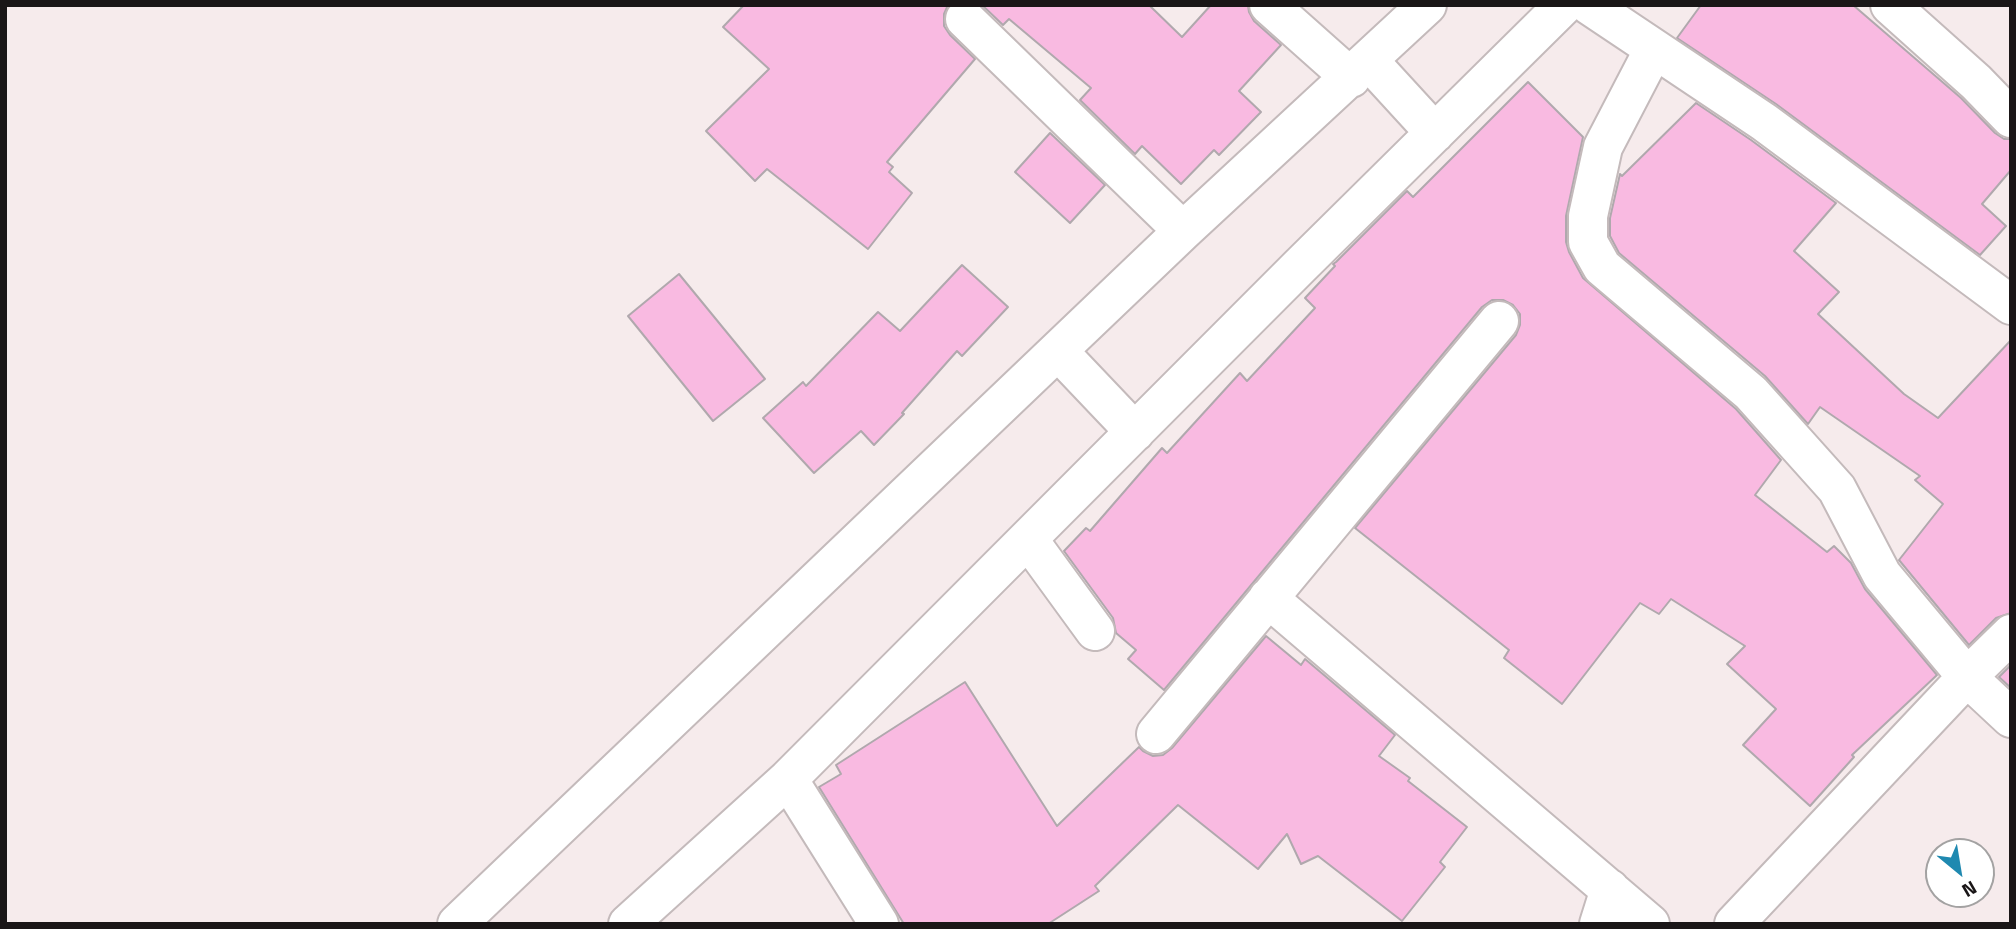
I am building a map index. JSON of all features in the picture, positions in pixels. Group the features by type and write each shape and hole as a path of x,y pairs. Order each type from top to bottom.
{"street":[{"path":"1269,5 1376,78 1435,133"},
{"path":"457,924 1065,358 1183,231 1376,78 1427,5"},
{"path":"628,924 788,779 1564,5"},
{"path":"1589,5 1764,122 2011,305"},
{"path":"1890,5 1976,82 2011,118"},
{"path":"965,19 1183,231"},
{"path":"1654,49 1603,147 1588,216 1588,242 1602,267 1751,393 1837,489 1882,575 1967,677 2011,718"},
{"path":"1156,734 1499,321"},
{"path":"1065,358 1135,432"},
{"path":"1028,539 1096,631"},
{"path":"1268,598 1605,907 1650,924"},
{"path":"1734,924 1967,677 2011,634"},
{"path":"788,779 879,924"}],"building":[{"path":"744,5 948,5 944,14 944,26 975,59 887,162 893,167 889,172 912,193 868,249 767,169 755,181 706,131 769,69 723,27"},
{"path":"982,5 1149,5 1182,37 1211,5 1248,5 1254,21 1281,45 1239,91 1261,112 1219,155 1214,150 1181,184 1142,146 1135,154 1080,100 1091,88 1009,19 1003,25"},
{"path":"1701,5 1853,5 1961,98 1995,133 2004,139 2011,139 2011,170 1982,204 2006,226 1980,255 1776,104 1677,38"},
{"path":"1528,82 1583,137 1566,216 1566,242 1583,278 1736,409 1781,460 1755,495 1827,552 1834,546 1851,563 1865,589 1937,675 1852,755 1854,757 1810,806 1743,745 1776,709 1727,664 1745,646 1671,599 1659,614 1640,603 1562,704 1504,658 1509,650 1355,528 1516,335 1520,314 1513,305 1503,300 1492,300 1482,307 1164,690 1128,659 1136,650 1116,633 1113,618 1064,551 1086,528 1090,531 1162,448 1167,453 1240,373 1247,381 1315,308 1305,298 1335,266 1333,264 1407,191 1413,197"},
{"path":"1696,103 1836,203 1794,251 1839,292 1818,314 1904,394 1938,418 2011,340 2011,613 1996,618 1969,645 1899,560 1943,504 1915,480 1920,476 1820,407 1808,424 1765,376 1619,253 1610,236 1610,218 1620,174 1622,176"},
{"path":"1050,133 1105,185 1070,223 1015,172"},
{"path":"962,265 1008,307 962,356 957,351 874,445 861,431 814,473 763,418 803,382 806,386 878,312 900,331"},
{"path":"679,274 765,379 713,421 628,316"},
{"path":"1266,636 1301,665 1305,659 1395,735 1379,756 1410,778 1408,781 1467,827 1440,862 1445,867 1402,921 1318,856 1301,864 1287,834 1258,869 1178,805 1095,886 1099,891 1048,924 904,924 819,787 841,774 836,765 965,682 1057,826 1139,747 1153,756 1163,755 1172,748"},
{"path":"2011,665 2011,688 1999,677"}]}
